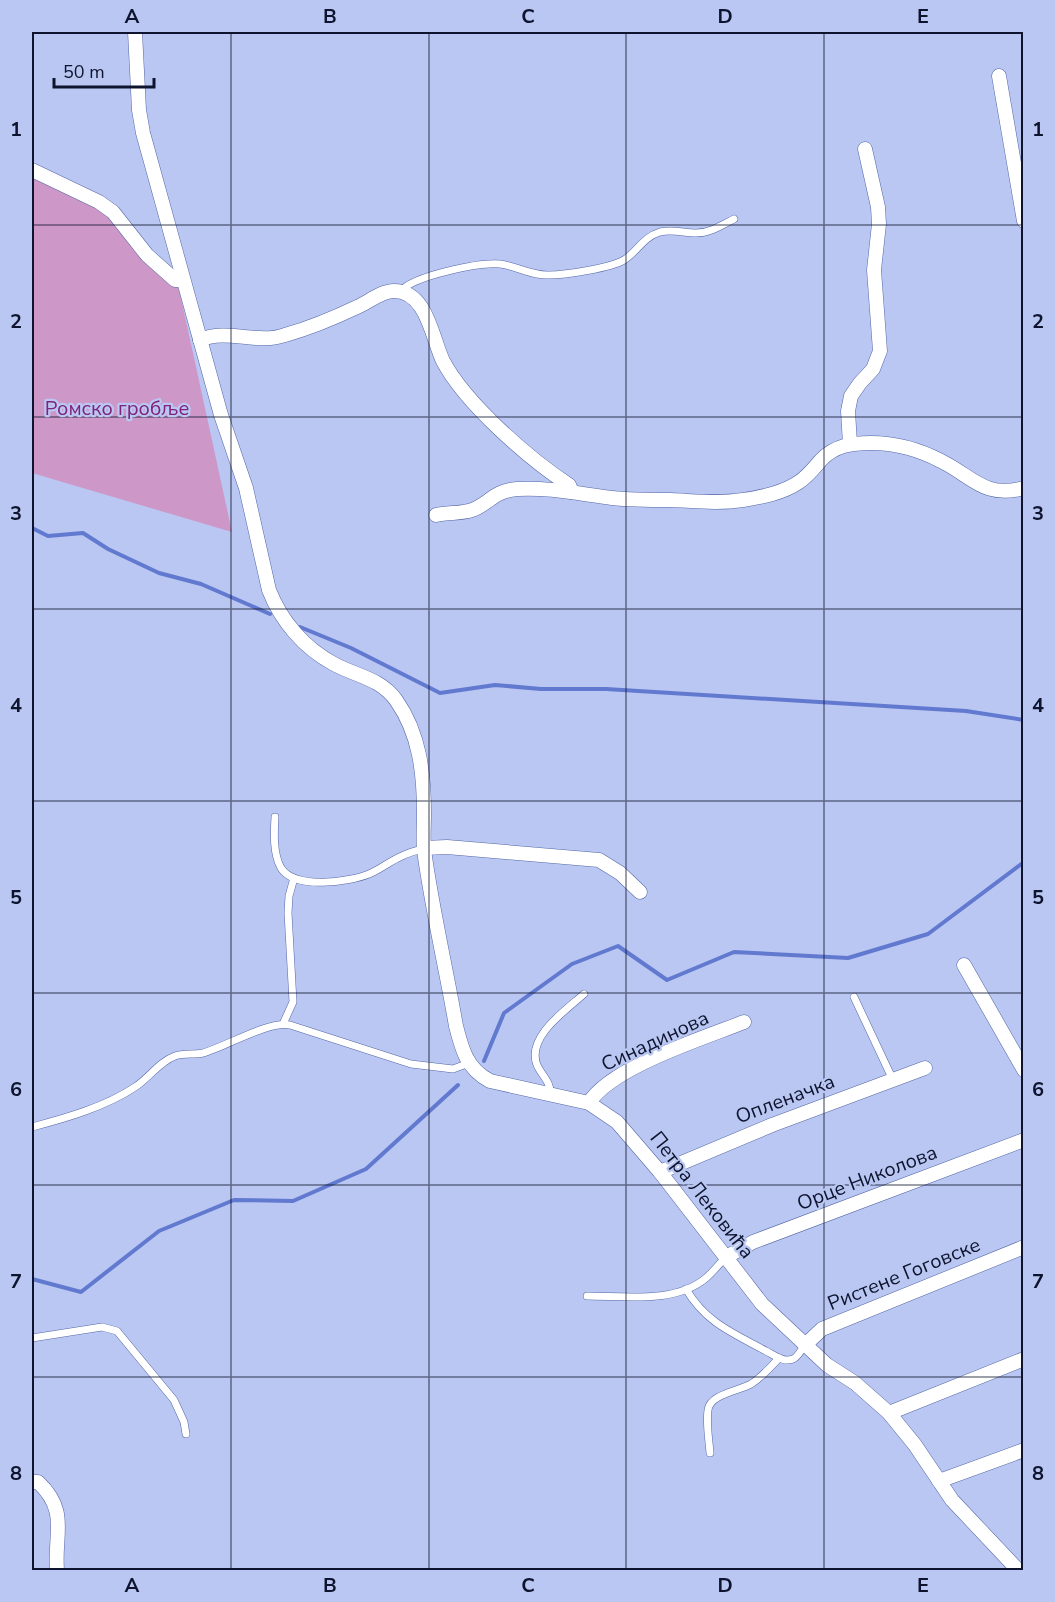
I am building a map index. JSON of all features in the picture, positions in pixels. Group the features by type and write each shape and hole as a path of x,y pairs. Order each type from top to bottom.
{"street":[{"path":"135,32 139,110 143,133 221,415 246,488 274,603 286,622 309,646 334,664 371,679 384,687 396,700 419,748 422,764 424,848 456,1026 462,1050 469,1063"},
{"path":"999,76 1023,221"},
{"path":"850,444 848,411 850,396 873,369 880,351 874,270 879,224 878,207 865,149"},
{"path":"32,170 99,202 112,212 147,255 175,280 183,280"},
{"path":"200,340 224,334 258,339 278,338 336,316 387,292 401,291 418,302 443,360 461,388 528,454 569,485 572,492"},
{"path":"436,515 473,510 493,496 509,490 541,489 624,499 711,503 752,499 790,487 807,475 828,454 850,444 891,445 917,451 948,464 970,481 991,490 1023,488"},
{"path":"424,848 447,847 598,860 620,873 640,892"},
{"path":"964,965 1023,1070"},
{"name":"Синадинова","path":"589,1103 608,1083 649,1061 744,1022"},
{"name":"Петра Лековића","path":"469,1063 482,1077 490,1081 589,1103 617,1122 660,1172 762,1304 827,1365 855,1383 889,1413 915,1445 952,1500 1018,1570"},
{"name":"Опленачка","path":"660,1172 690,1157 925,1068"},
{"name":"Орце Николова","path":"726,1257 753,1242 1023,1140"},
{"name":"Ристене Гоговске","path":"805,1345 822,1329 1023,1247"},
{"path":"889,1413 1023,1359"},
{"path":"939,1481 1023,1450"},
{"path":"32,1482 38,1482 47,1490 55,1502 59,1515 57,1570"}],"lane":[{"path":"401,291 407,286 445,272 488,264 509,265 548,276 607,266 623,261 640,243 653,235 675,231 705,232 734,219"},
{"path":"274,817 280,867 294,878 330,882 357,878 402,855 424,848"},
{"path":"284,1024 293,1002 288,913 289,896 294,878"},
{"path":"550,1095 549,1084 536,1063 537,1044 546,1029 584,994"},
{"path":"854,997 893,1080"},
{"path":"32,1127 80,1112 116,1097 134,1088 161,1065 176,1056 200,1053 270,1026 284,1024 411,1064 453,1069 469,1063"},
{"path":"587,1296 650,1296 686,1289 705,1279 726,1257"},
{"path":"686,1289 698,1307 718,1325 779,1358 790,1360 795,1358 805,1345"},
{"path":"32,1338 102,1327 117,1331 174,1400 182,1417 186,1434"},
{"path":"710,1453 708,1410 711,1403 748,1385 767,1372 779,1358"}],"green space":[{"name":"Ромско гробље","path":"32,171 108,207 179,289 232,532 32,473"}],"waterway":[{"path":"32,528 48,536 83,533 108,549 159,573 201,584 270,614"},
{"path":"300,627 351,648 440,693 495,685 541,689 606,689 966,711 1024,720"},
{"path":"484,1061 504,1013 572,964 618,946 667,980 734,952 848,958 928,934 1024,862"},
{"path":"32,1279 81,1292 159,1231 234,1200 293,1201 366,1169 458,1085"}]}
